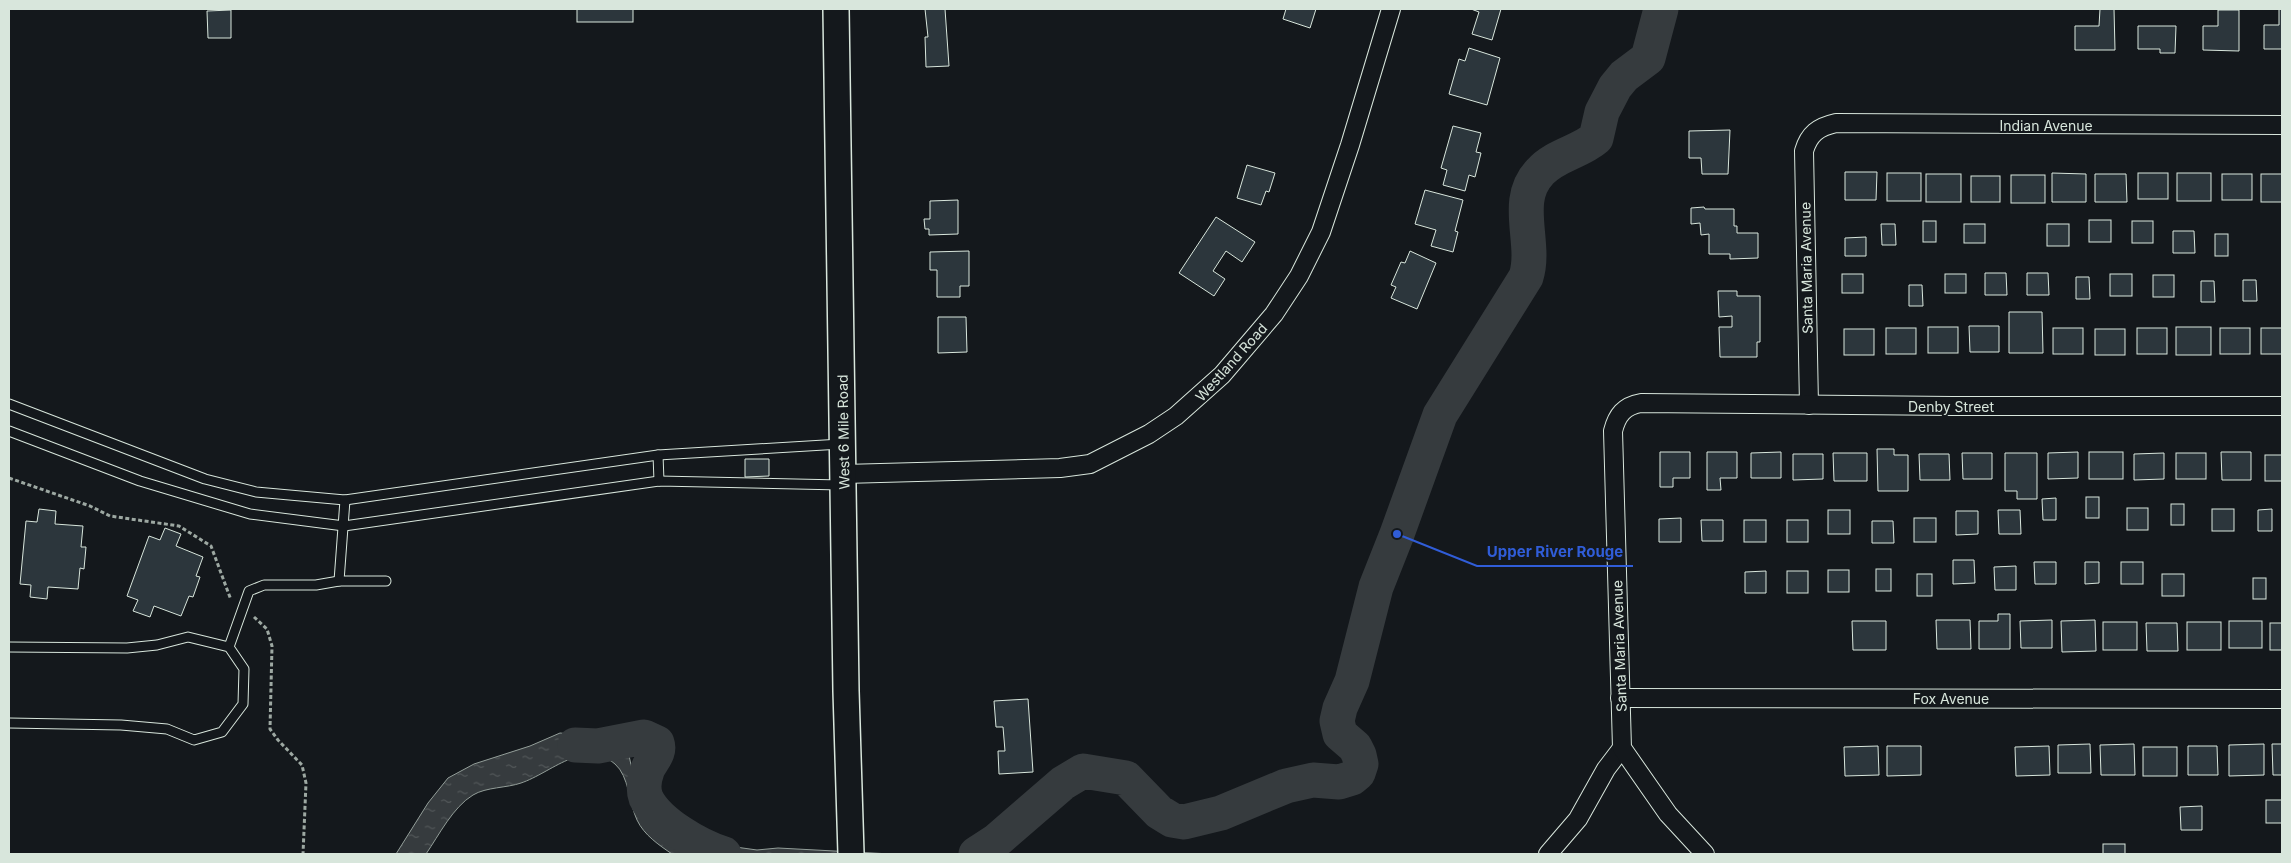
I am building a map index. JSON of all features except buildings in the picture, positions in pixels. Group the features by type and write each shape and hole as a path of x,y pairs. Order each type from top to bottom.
{"main road":[{"name":"West 6 Mile Road","path":"836,9 851,845"}],"street":[{"name":"Westland Road","path":"844,480 1060,468 1090,464 1148,434 1194,402 1222,375 1274,314 1299,276 1321,232 1350,145 1391,9"},
{"name":"Indian Avenue","path":"1812,134 1823,126 1836,123 2282,125"},
{"name":"Santa Maria Avenue","path":"1809,405 1804,151 1812,134"},
{"name":"Denby Street","path":"1622,411 1631,405 1641,403 2282,406"},
{"name":"Santa Maria Avenue","path":"1622,411 1615,421 1613,431 1622,748"},
{"name":"Fox Avenue","path":"1620,698 2282,699"},
{"path":"1548,854 1578,819 1606,769 1622,748 1663,808 1705,854"}],"lane":[{"path":"9,404 205,479 256,492 345,500 658,455 843,444"},
{"path":"9,431 140,481 250,514 344,526 659,481 844,480"},
{"path":"658,455 659,481"},
{"path":"339,581 345,500"},
{"path":"229,647 250,591 264,585 316,585 339,581 386,581"},
{"path":"9,647 127,648 157,645 188,637 229,647 244,669 243,704 222,732 194,740 167,729 121,725 9,723"}],"path":[{"path":"9,478 90,506 110,516 178,526 211,546 220,566 227,592 234,604 256,618 267,629 272,646 270,729 302,765 306,783 303,854"}],"water":[{"path":"614,732 628,751 633,774 657,801 676,819 696,833 721,845 757,850 778,848 891,854 672,854 652,839 640,825 634,813 620,769 603,757 591,755 568,760 521,783 478,792 466,800 453,814 426,854 396,854 428,803 448,778 474,764 530,746 560,733 599,737"}],"waterway":[{"path":"976,854 996,841 1063,783 1083,771 1126,778 1159,812 1172,820 1184,822 1221,813 1286,786 1313,780 1339,782 1352,778 1358,773 1361,764 1359,755 1355,747 1340,734 1337,721 1340,708 1352,681 1376,587 1440,415 1526,277 1529,264 1526,209 1532,183 1540,172 1553,161 1583,147 1596,138 1602,112 1615,87 1624,76 1648,58 1661,9"},
{"path":"575,745 598,746 644,737 657,743 658,751 648,767 645,777 644,788 646,798 669,825 691,839 724,854"}],"place":[{"name":"Upper River Rouge","path":"1397,534"}]}
